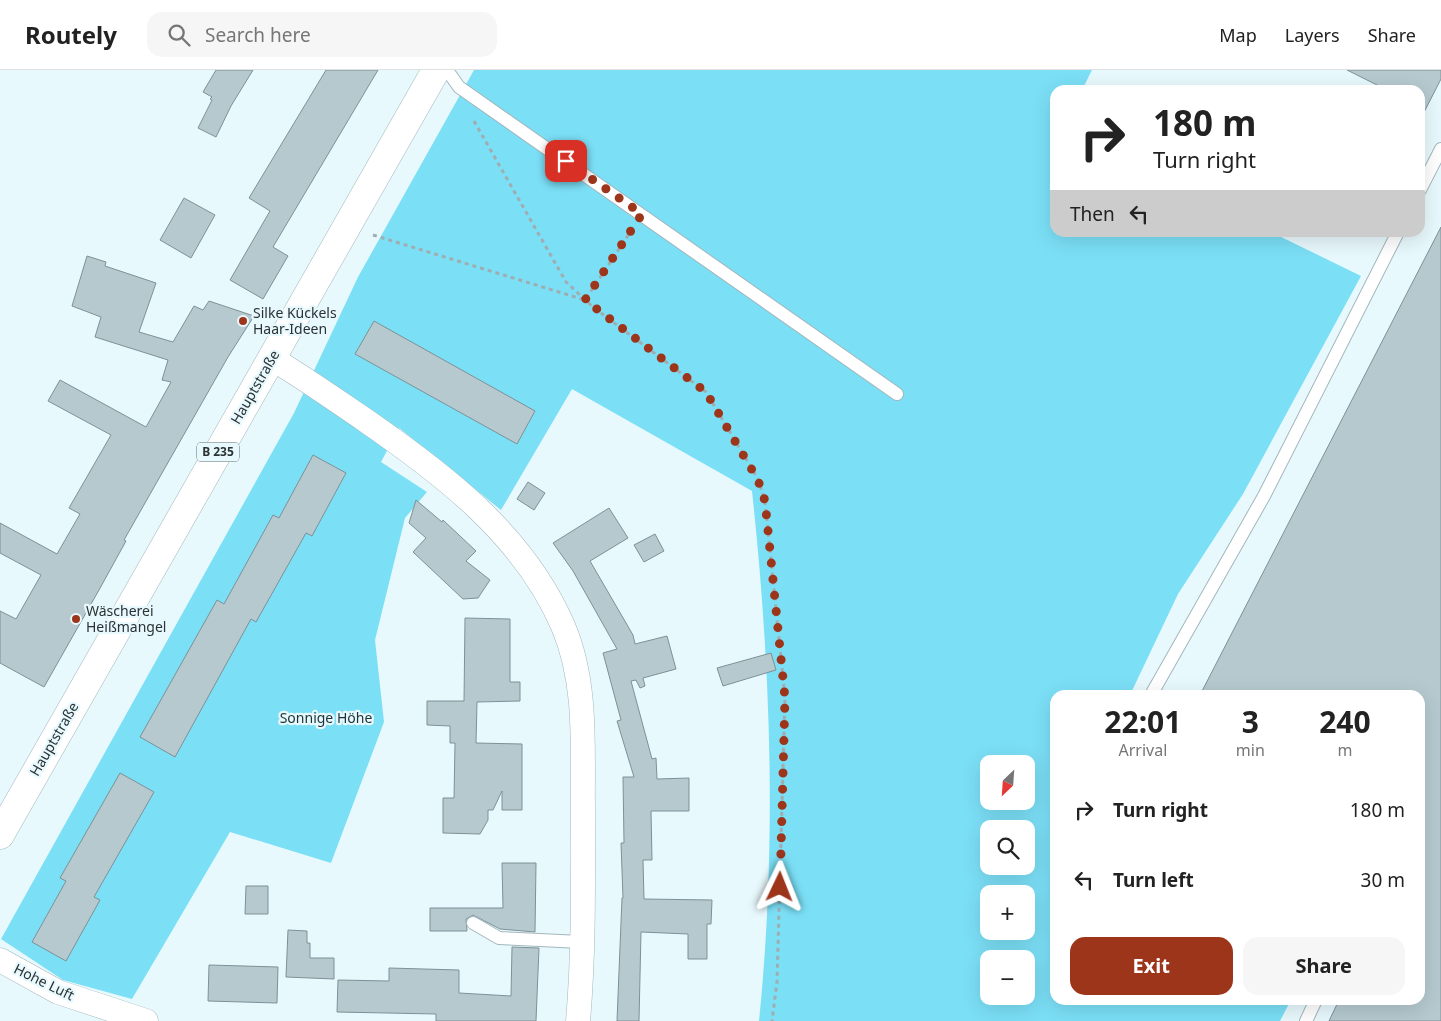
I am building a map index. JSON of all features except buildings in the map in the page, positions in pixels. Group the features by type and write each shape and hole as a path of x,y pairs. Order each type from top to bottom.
{"main road":[{"name":"Hauptstraße","path":"0,835 436,70"}],"street":[{"path":"272,358 390,437 437,473 493,523 521,556 544,590 563,626 574,659 581,696 583,864 578,1021"},
{"name":"Hohe Luft","path":"0,960 58,992 146,1021"}],"lane":[{"path":"447,70 459,87 896,394"},
{"path":"1425,180 1441,149"},
{"path":"1154,690 1264,496 1395,237"},
{"path":"473,923 499,938 581,942"},
{"path":"1306,1021 1314,1005"}],"path":[{"path":"473,120 566,282 585,300 706,392 758,480 765,501 785,698 777,982 772,1021"},
{"path":"585,300 642,214"},
{"path":"373,235 585,300"}],"green space":[{"name":"Sonnige Höhe","path":"474,70 1092,70 1084,85 1050,85 1050,237 1281,237 1361,276 1243,494 1178,594 1132,690 1050,690 1050,1005 1288,1005 1280,1021 759,1021 765,955 770,822 764,623 752,491 572,389 501,510 399,428 381,462 427,492 405,518 375,640 384,722 331,863 230,832 132,999 63,980 1,939 294,413 358,277"}],"place":[{"name":"Silke Kückels Haar-Ideen","path":"243,321"},
{"name":"Wäscherei Heißmangel","path":"76,619"}],"route":[{"path":"566,161 642,214 585,300 706,392 758,480 765,501 785,698 780,887"}]}
